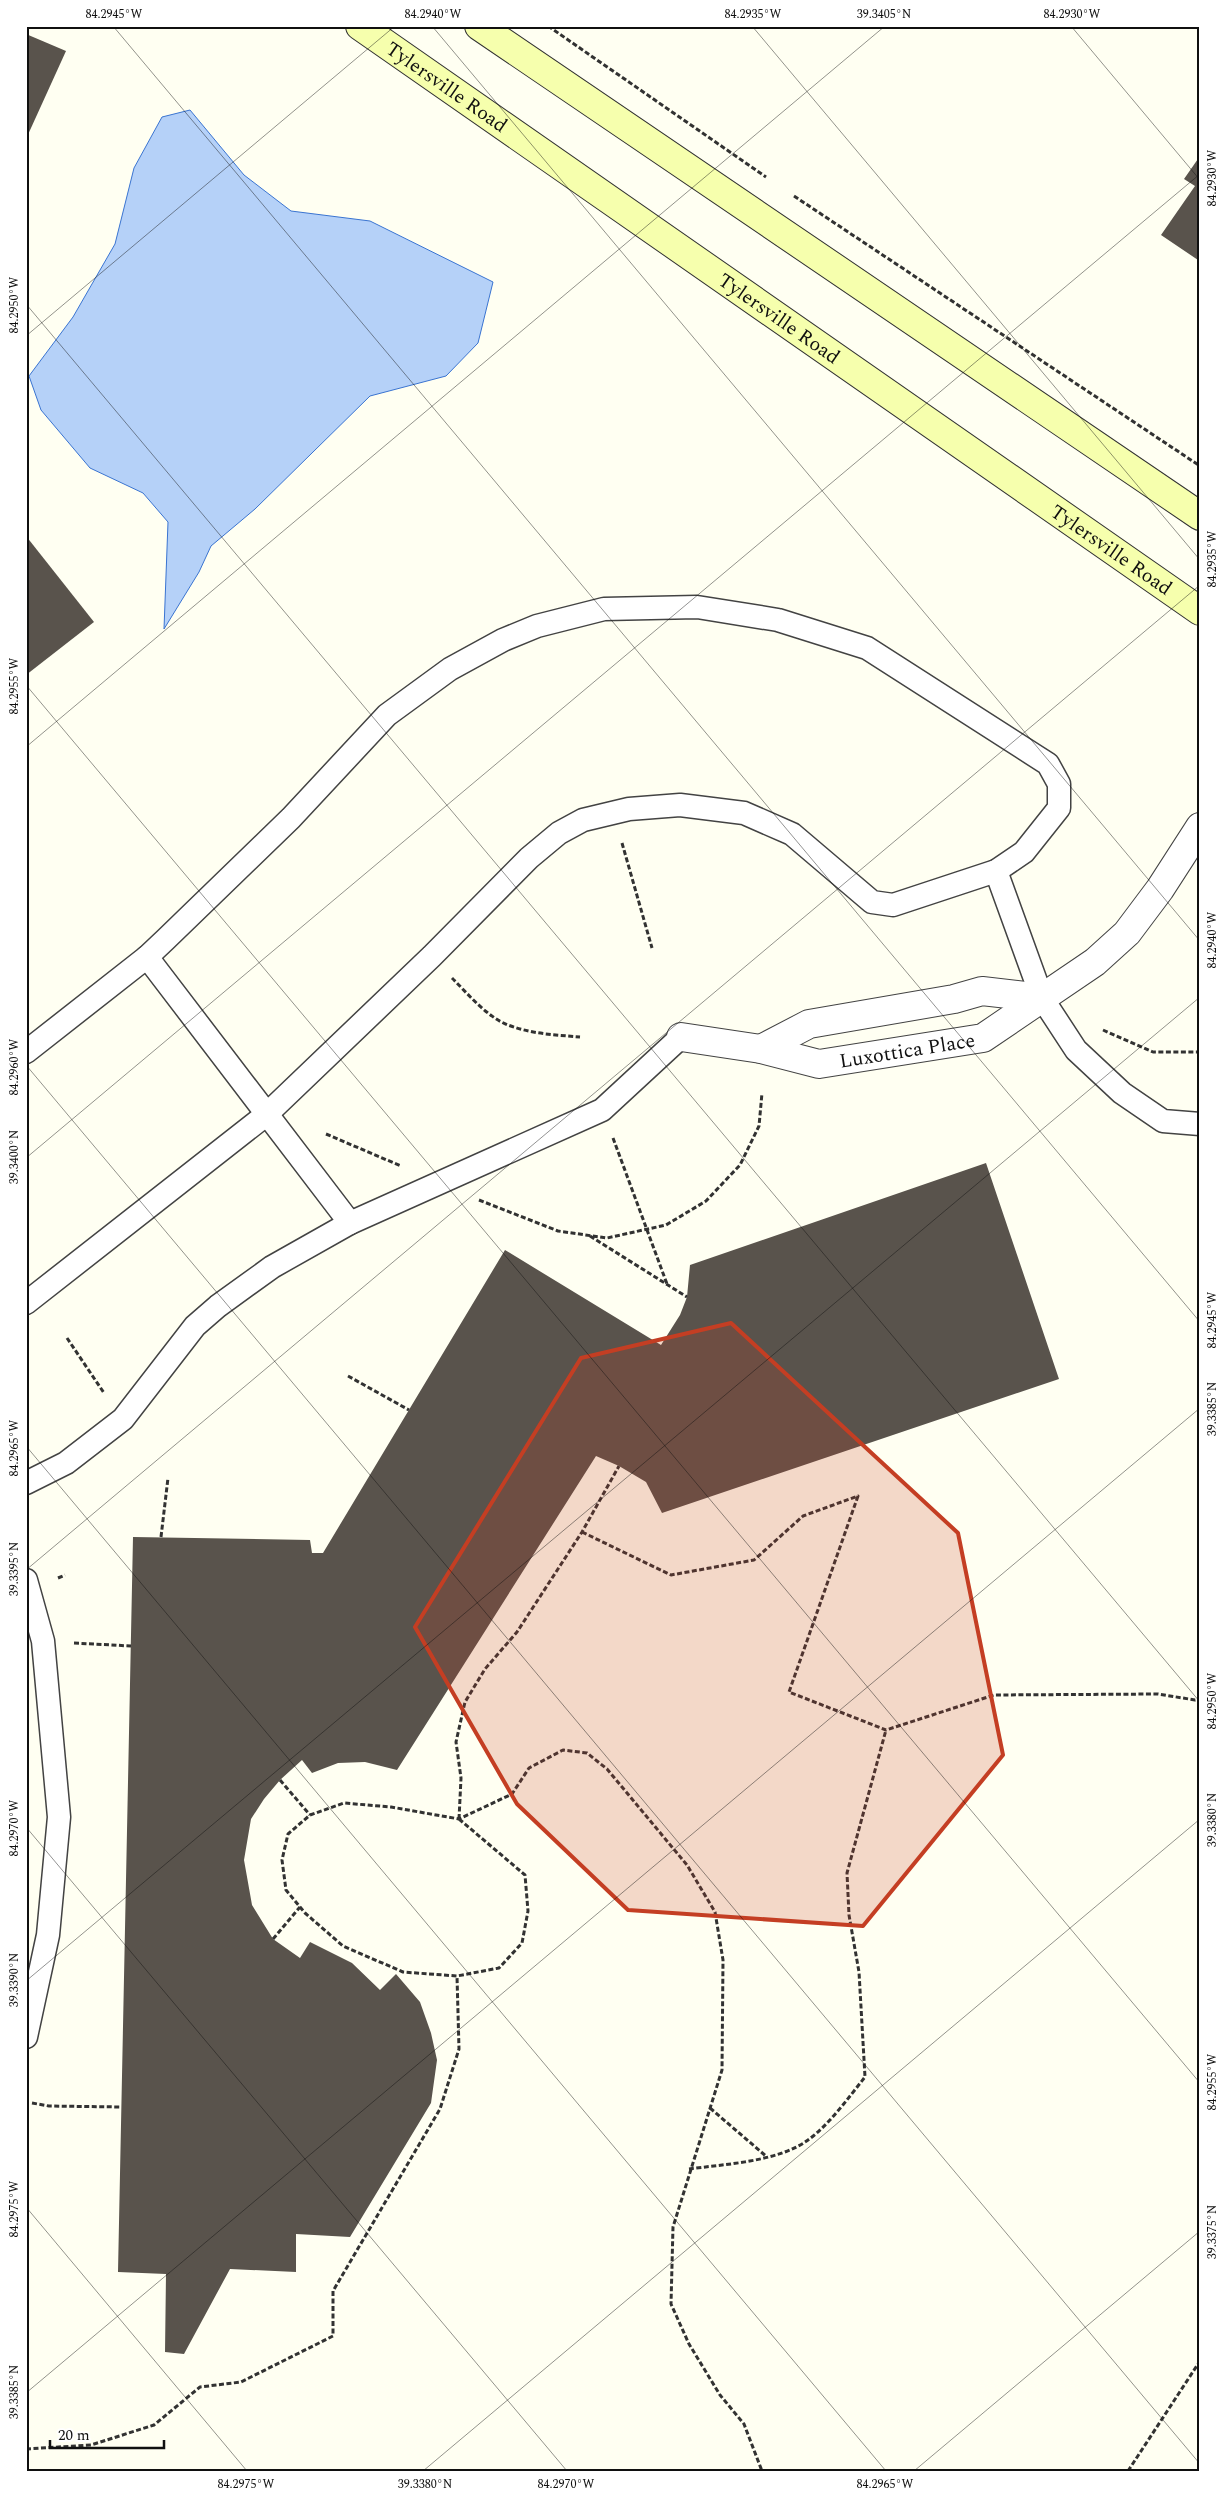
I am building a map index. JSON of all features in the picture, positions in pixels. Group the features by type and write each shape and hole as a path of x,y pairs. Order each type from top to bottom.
{"main road":[{"name":"Tylersville Road","path":"360,26 1200,611"},
{"path":"479,26 1200,516"}],"street":[{"name":"Luxottica Place","path":"681,1037 762,1049 819,1064 983,1038 1096,962 1127,933 1160,889 1200,827"},
{"name":"Luxottica Place","path":"762,1049 809,1024 954,999 982,991 1042,998"}],"lane":[{"path":"26,1052 147,957 291,818 387,715 450,669 503,640 537,626 604,609 697,606 778,620 867,648 1048,764 1059,784 1059,808 1024,852 996,871 892,905 872,902 792,834 744,813 680,805 629,809 582,820 560,833 529,858 432,956 267,1114 26,1302"},
{"path":"996,871 1042,998 1076,1050 1122,1093 1163,1121 1200,1124"},
{"path":"147,957 350,1223"},
{"path":"26,1482 66,1463 123,1419 195,1326 218,1306 272,1267 350,1223 602,1110 681,1037"},
{"path":"26,1580 45,1657 59,1817 48,1935 26,2037"}],"path":[{"path":"548,26 774,182"},
{"path":"790,193 1200,466"},
{"path":"621,839 652,948"},
{"path":"450,976 491,1014 507,1025 537,1033 580,1037"},
{"path":"1100,1029 1153,1052 1200,1052"},
{"path":"472,1198 558,1231 606,1238 666,1225 706,1201 740,1166 759,1126 762,1094"},
{"path":"610,1132 667,1284"},
{"path":"326,1134 403,1167"},
{"path":"588,1235 687,1296"},
{"path":"67,1338 106,1396"},
{"path":"348,1376 409,1410"},
{"path":"459,1819 461,1778 456,1742 465,1702 485,1668 517,1632 582,1532 619,1466"},
{"path":"161,1537 168,1478"},
{"path":"582,1532 671,1575 754,1560 803,1516 858,1496 788,1692 886,1730 994,1695 1158,1694 1195,1700 1200,1699"},
{"path":"71,1642 131,1646"},
{"path":"689,2168 768,2158 808,2140 841,2108 865,2077 859,1972 849,1915 847,1873 886,1730"},
{"path":"459,1819 512,1794 529,1768 563,1750 587,1753 606,1769 687,1865 715,1912 723,1960 722,2070 689,2168 673,2227 671,2304 689,2344 720,2395 744,2424 762,2471"},
{"path":"280,1780 310,1815"},
{"path":"344,1803 391,1807 459,1819 525,1875 528,1911 522,1944 499,1968 456,1976 403,1972 343,1946 300,1906 286,1890 282,1860 288,1834 310,1815 344,1803"},
{"path":"272,1939 300,1906"},
{"path":"26,2449 91,2445 154,2425 200,2386 241,2382 333,2336 333,2291 440,2109 459,2049 456,1976"},
{"path":"32,2103 50,2106 121,2107"},
{"path":"710,2108 768,2158"},
{"path":"1128,2471 1200,2361"}],"highlighted area":[{"path":"731,1323 958,1533 1003,1755 863,1926 628,1910 517,1804 415,1627 581,1358"}],"water":[{"path":"190,110 244,175 291,211 370,221 493,282 478,343 446,376 370,396 255,509 211,546 199,572 164,629 168,522 143,493 90,468 41,410 29,376 73,317 115,244 134,168 162,117"}],"building":[{"path":"26,34 66,51 26,139"},
{"path":"1200,156 1200,258 1198,260 1161,235 1195,186 1184,179"},
{"path":"26,536 94,622 26,675"},
{"path":"986,1163 1059,1379 662,1513 646,1482 619,1466 596,1456 397,1770 365,1762 338,1763 312,1773 302,1760 280,1780 264,1799 251,1819 244,1860 252,1905 273,1939 300,1958 310,1942 352,1963 380,1990 396,1974 420,2002 431,2033 437,2060 431,2103 350,2237 296,2234 296,2272 230,2269 184,2354 165,2352 166,2274 118,2272 133,1537 310,1540 312,1553 323,1553 505,1250 661,1345 680,1315 687,1297 690,1265"}]}
